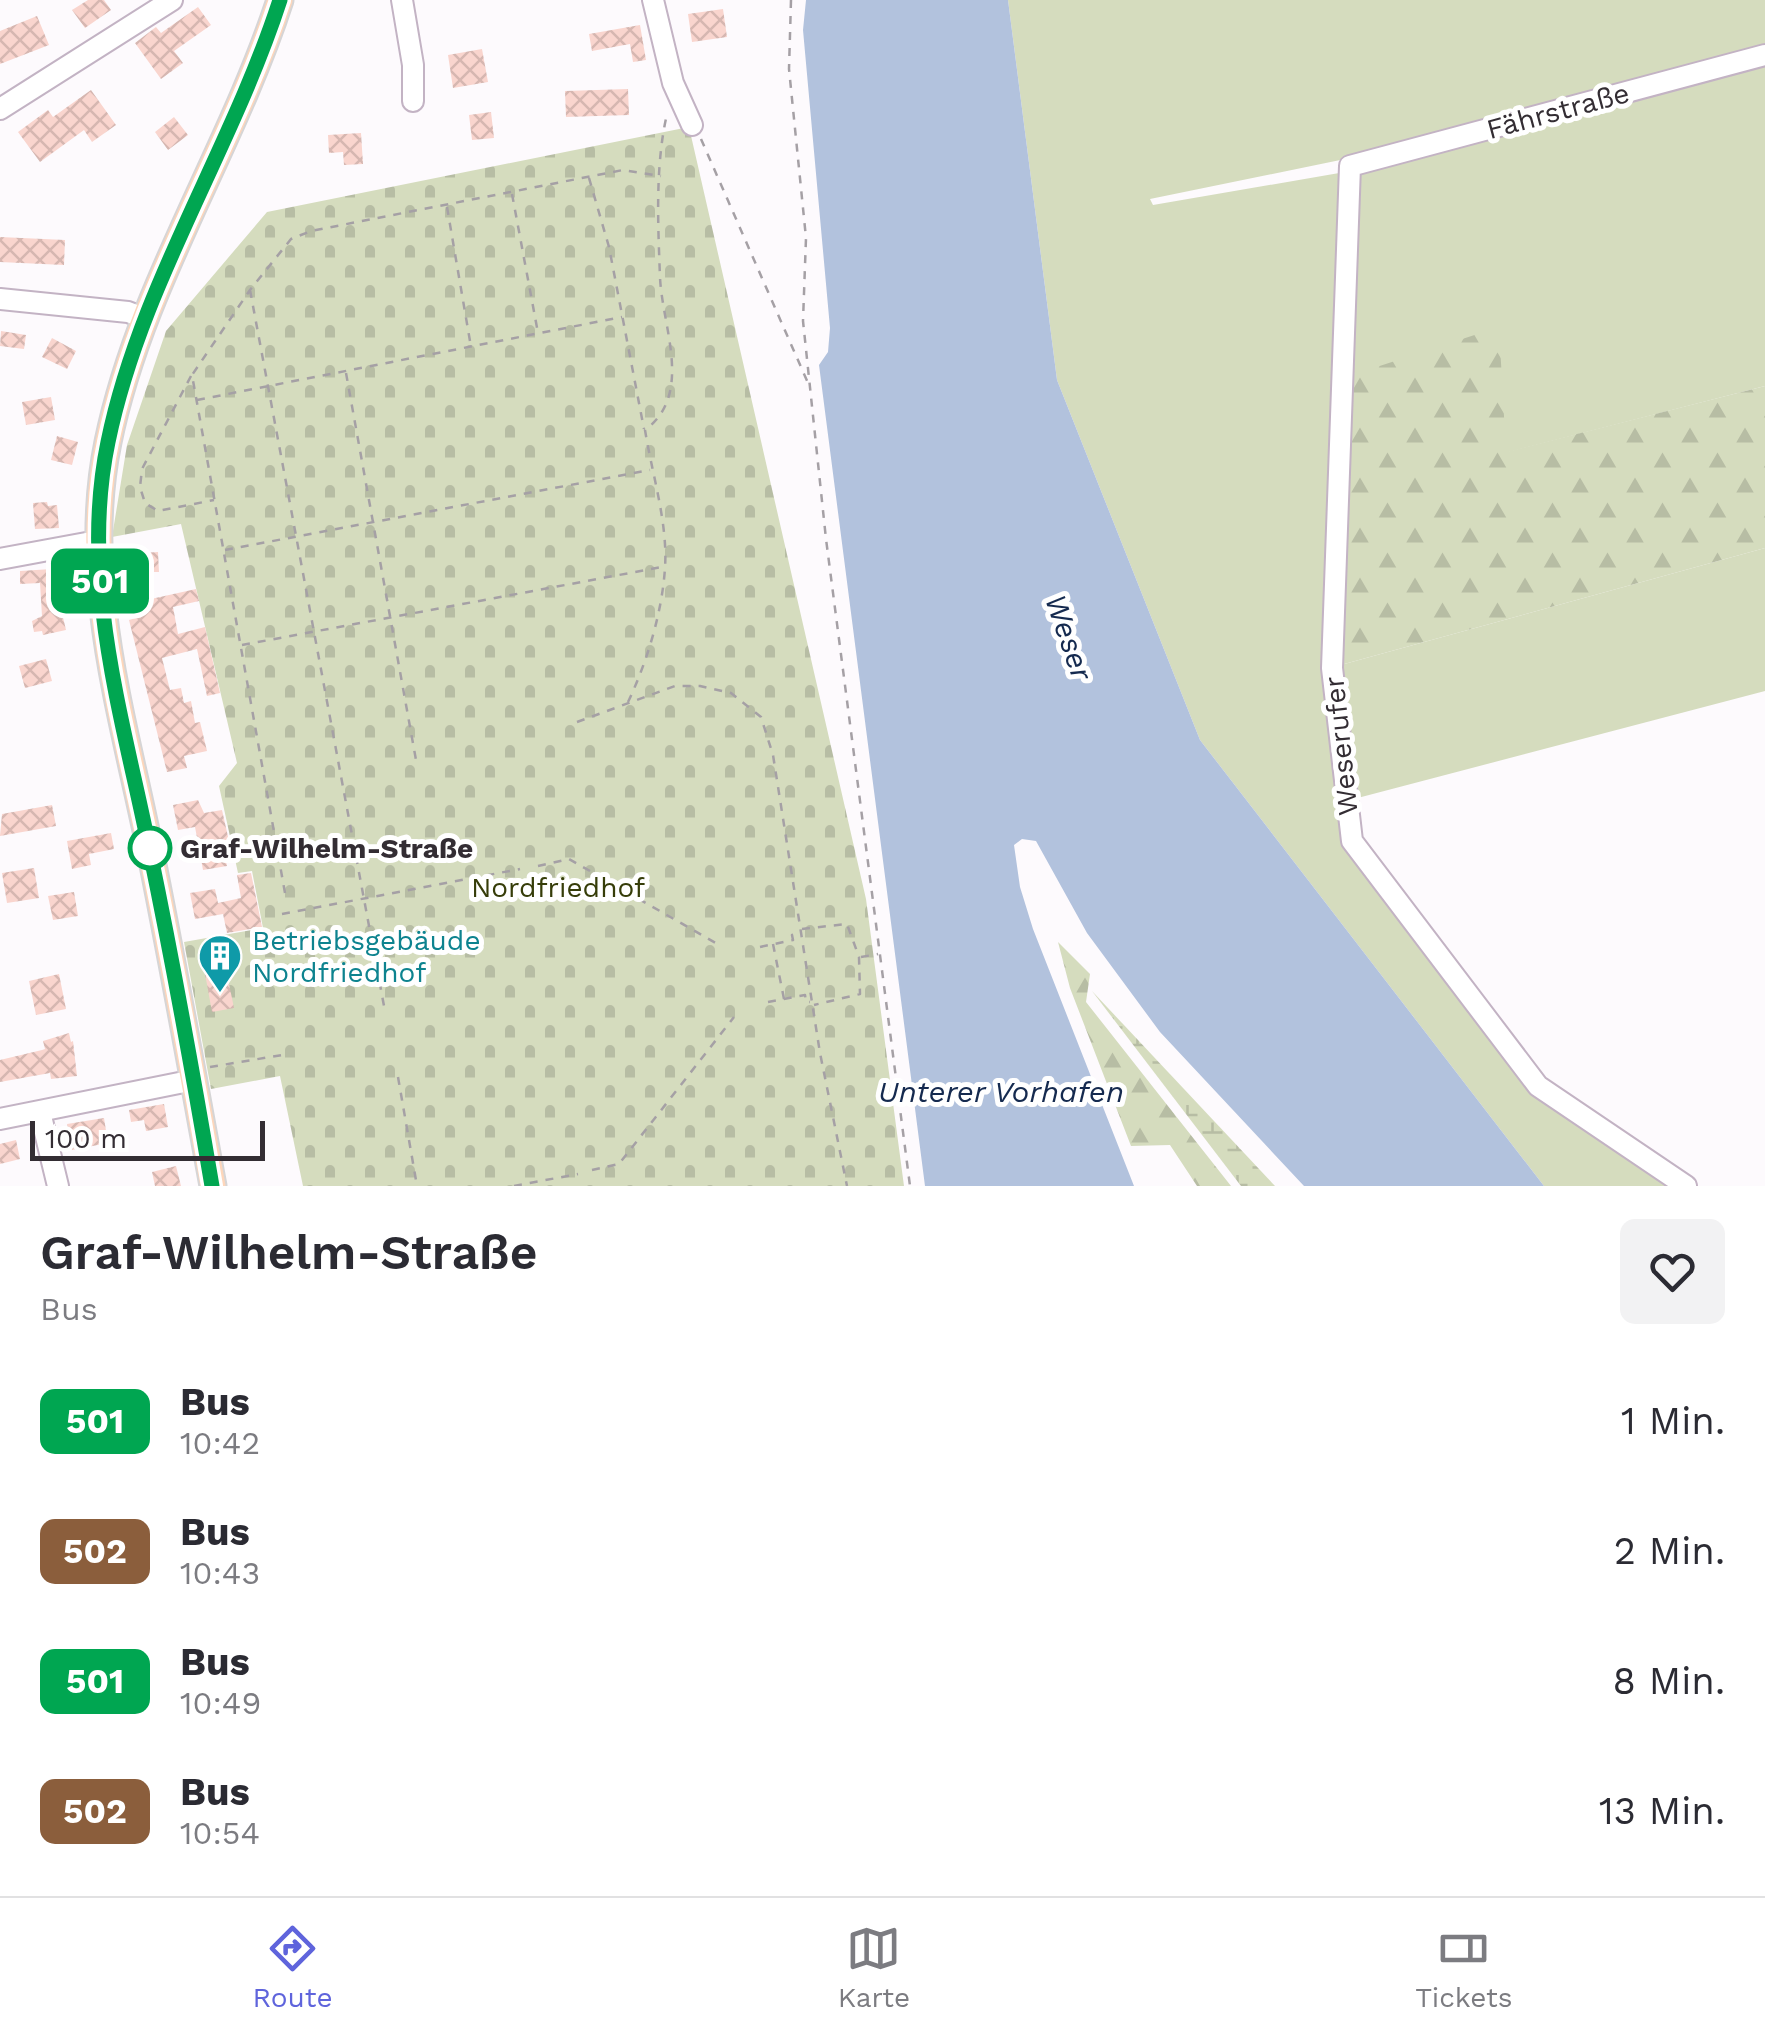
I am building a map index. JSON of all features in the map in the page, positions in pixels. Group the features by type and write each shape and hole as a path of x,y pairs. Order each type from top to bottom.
{"main road":[{"path":"212,1186 199,1074 102,613 97,541 108,442 144,318 280,0"}],"street":[{"path":"0,109 172,0"},
{"path":"402,0 414,65 413,101"},
{"path":"653,0 674,83 692,124"},
{"name":"Fährstraße","path":"1350,166 1765,55"},
{"name":"Weserufer","path":"1350,166 1332,668 1352,842 1538,1086 1686,1186"},
{"path":"0,299 128,312 144,318"},
{"path":"0,559 97,541"},
{"path":"0,1119 199,1074"},
{"path":"40,1112 58,1186"}],"path":[{"path":"791,0 789,68 806,238 803,321 910,1186"},
{"path":"645,430 660,419 672,374 658,225 662,135 674,83"},
{"path":"704,144 810,388"},
{"path":"215,500 158,511 145,503 140,487 142,470 192,375 250,290 291,240 311,231 624,170 661,176"},
{"path":"590,178 609,247 645,430 665,567 643,671 627,704"},
{"path":"512,192 538,334"},
{"path":"446,206 471,347"},
{"path":"250,290 384,1006"},
{"path":"196,400 622,317"},
{"path":"345,372 416,760"},
{"path":"192,375 285,892"},
{"path":"224,550 652,470"},
{"path":"241,645 665,567"},
{"path":"577,722 675,686 700,686 731,693 761,718 773,756 800,931 847,1186"},
{"path":"538,866 569,859 720,946"},
{"path":"282,914 520,869"},
{"path":"760,947 794,940 792,935 800,931 848,924 859,957 860,994 814,1003 806,1002 805,995 768,1002"},
{"path":"773,944 784,999"},
{"path":"859,957 879,954"},
{"path":"592,1170 619,1164 734,1017"},
{"path":"199,1074 282,1055"},
{"path":"398,1077 417,1186"},
{"path":"514,1186 578,1174"}],"green space":[{"path":"1008,0 1765,0 1765,386 1505,453 1349,376 1350,158 1150,199 1153,205 1345,172 1325,670 1346,843 1537,1091 1677,1186 1544,1186 1200,740 1057,380"},
{"name":"Nordfriedhof","path":"689,127 866,899 904,1186 303,1186 280,1076 211,1089 184,942 263,928 252,871 238,873 219,786 237,763 181,524 112,537 127,445 166,331 267,212"},
{"path":"1499,327 1506,452 1765,386 1765,548 1337,666 1349,376"},
{"path":"1765,548 1765,691 1350,800 1337,666"},
{"path":"1058,942 1090,974 1086,1002 1231,1186 1197,1186 1170,1145 1131,1146 1070,988"},
{"path":"1092,991 1275,1186 1241,1186"}],"water":[{"path":"806,0 1008,0 1057,380 1200,740 1544,1186 1304,1186 1160,1032 1087,933 1036,841 1022,839 1014,845 1020,887 1033,929 1134,1186 925,1186 819,365 828,352 830,328 803,30"}],"building":[{"path":"88,0 104,0 111,10 85,28 72,10"},
{"path":"198,7 211,25 174,51 183,63 161,79 135,43 156,27 161,33"},
{"path":"723,9 727,37 692,42 688,14"},
{"path":"37,16 49,45 0,64 0,31"},
{"path":"640,25 646,60 633,62 630,44 592,51 589,34"},
{"path":"482,49 488,82 453,88 448,55"},
{"path":"628,89 629,115 566,117 565,91"},
{"path":"91,90 116,125 92,142 84,130 40,162 18,132 48,110 53,117"},
{"path":"491,112 494,138 472,140 469,115"},
{"path":"174,117 188,135 168,150 155,132"},
{"path":"361,133 363,164 344,165 343,152 329,153 328,135"},
{"path":"0,237 65,240 64,265 0,262"},
{"path":"1,331 26,335 24,349 0,346"},
{"path":"52,338 76,351 67,369 42,357"},
{"path":"51,397 55,420 26,425 22,402"},
{"path":"57,436 78,442 72,465 51,460"},
{"path":"47,502 48,506 57,505 59,528 35,529 33,503"},
{"path":"158,552 159,572 126,572 125,554"},
{"path":"52,569 53,573 74,572 62,583 62,595 58,596 66,630 43,635 42,631 34,632 32,621 42,616 40,583 20,584 20,571"},
{"path":"196,589 199,601 173,607 178,634 205,627 220,693 207,696 197,649 162,658 170,690 181,688 184,703 191,701 207,751 184,756 187,768 167,772 129,620 136,618 133,603"},
{"path":"46,659 52,681 25,688 19,666"},
{"path":"198,800 204,813 222,810 229,841 222,843 227,866 203,870 195,827 178,830 173,805"},
{"path":"52,805 56,826 0,836 2,814"},
{"path":"111,833 114,849 89,854 91,865 72,869 67,841"},
{"path":"34,868 39,898 7,903 2,873"},
{"path":"251,873 262,927 227,933 223,914 195,919 190,893 215,889 218,903 241,898 237,875"},
{"path":"74,892 78,916 53,920 48,896"},
{"name":"Betriebsgebäude Nordfriedhof","path":"220,965 223,980 228,979 234,1008 212,1012 204,968"},
{"path":"59,974 66,1009 36,1015 29,981"},
{"path":"69,1033 77,1076 51,1079 50,1073 0,1082 0,1060 45,1049 43,1041"},
{"path":"164,1104 168,1127 146,1131 144,1120 131,1122 129,1110"},
{"path":"104,1118 108,1143 72,1150 67,1124"},
{"path":"16,1140 20,1159 0,1164 0,1144"},
{"path":"176,1166 181,1186 155,1186 152,1172"}],"bus line":[{"name":"501","path":"212,1186 171,952 102,613 97,541 100,488 124,380 144,318 280,0"}],"place":[{"name":"Graf-Wilhelm-Straße","path":"150,848"},
{"name":"Betriebsgebäude Nordfriedhof","path":"220,994"}],"water label":[{"name":"Weser","path":"1069,637"},
{"name":"Unterer Vorhafen","path":"1001,1091"}]}
